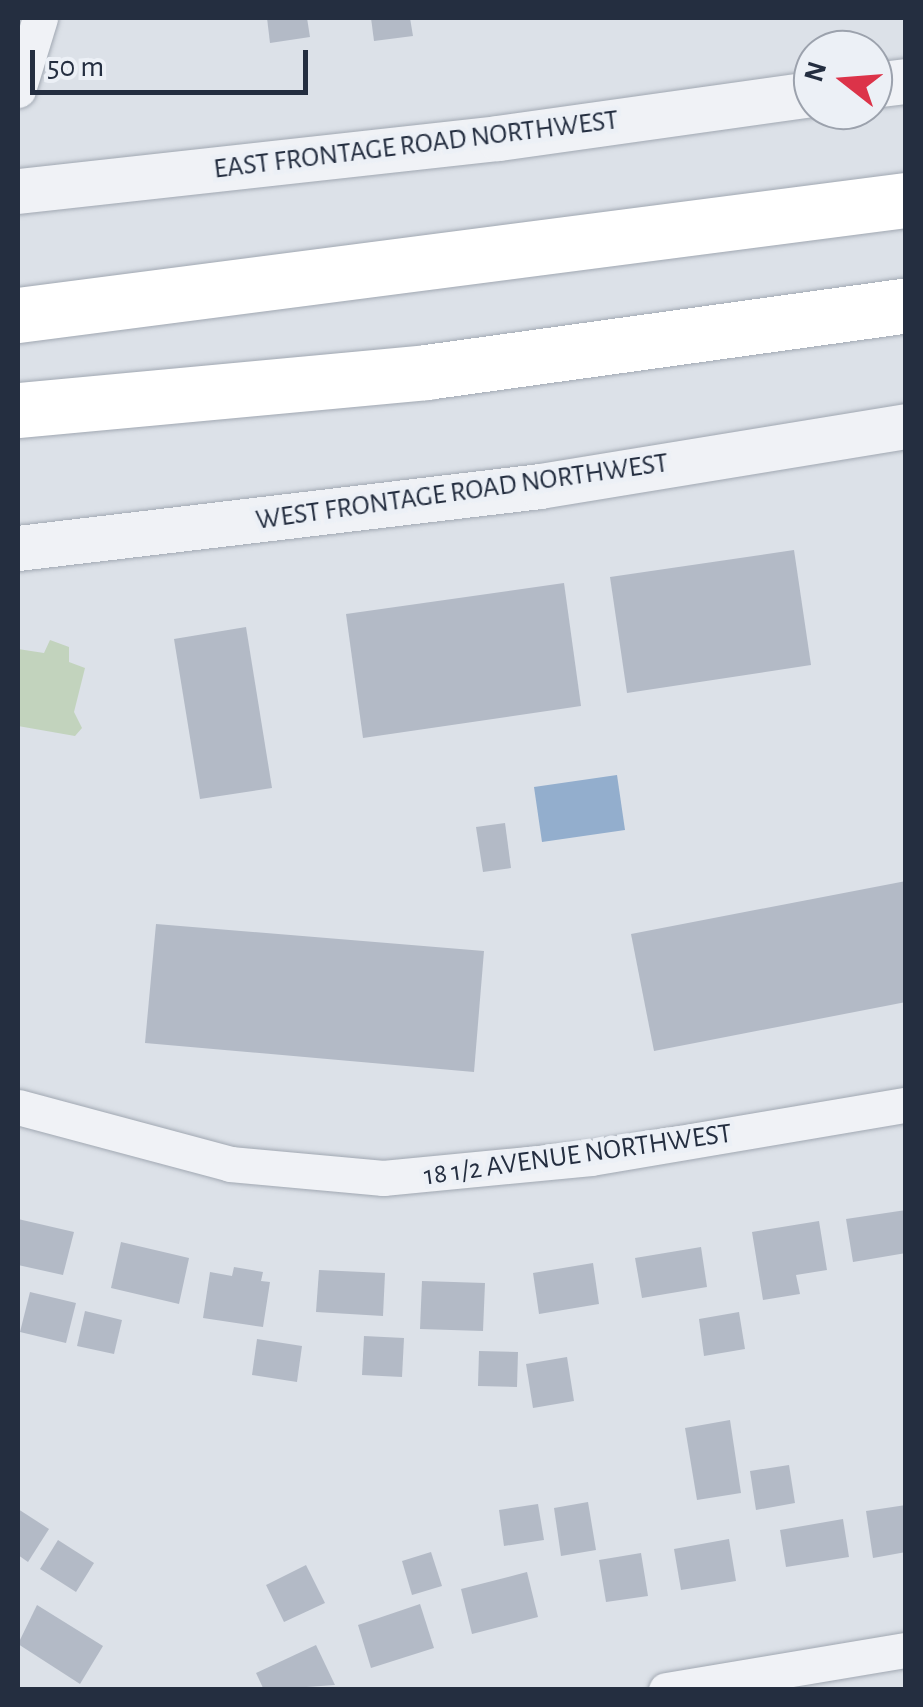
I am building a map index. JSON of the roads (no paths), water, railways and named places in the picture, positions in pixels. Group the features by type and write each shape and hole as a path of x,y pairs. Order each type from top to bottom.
{"highway":[{"path":"18,315 906,200"},
{"path":"18,410 426,372 906,305"}],"street":[{"path":"18,90 40,18"},
{"name":"EAST FRONTAGE ROAD NORTHWEST","path":"18,190 498,138 793,97"},
{"name":"WEST FRONTAGE ROAD NORTHWEST","path":"18,548 540,486 906,426"},
{"name":"18 1/2 AVENUE NORTHWEST","path":"18,1107 230,1164 383,1178 591,1158 906,1105"},
{"path":"666,1690 906,1650"}],"water":[{"path":"617,775 625,830 542,842 534,787"}]}
